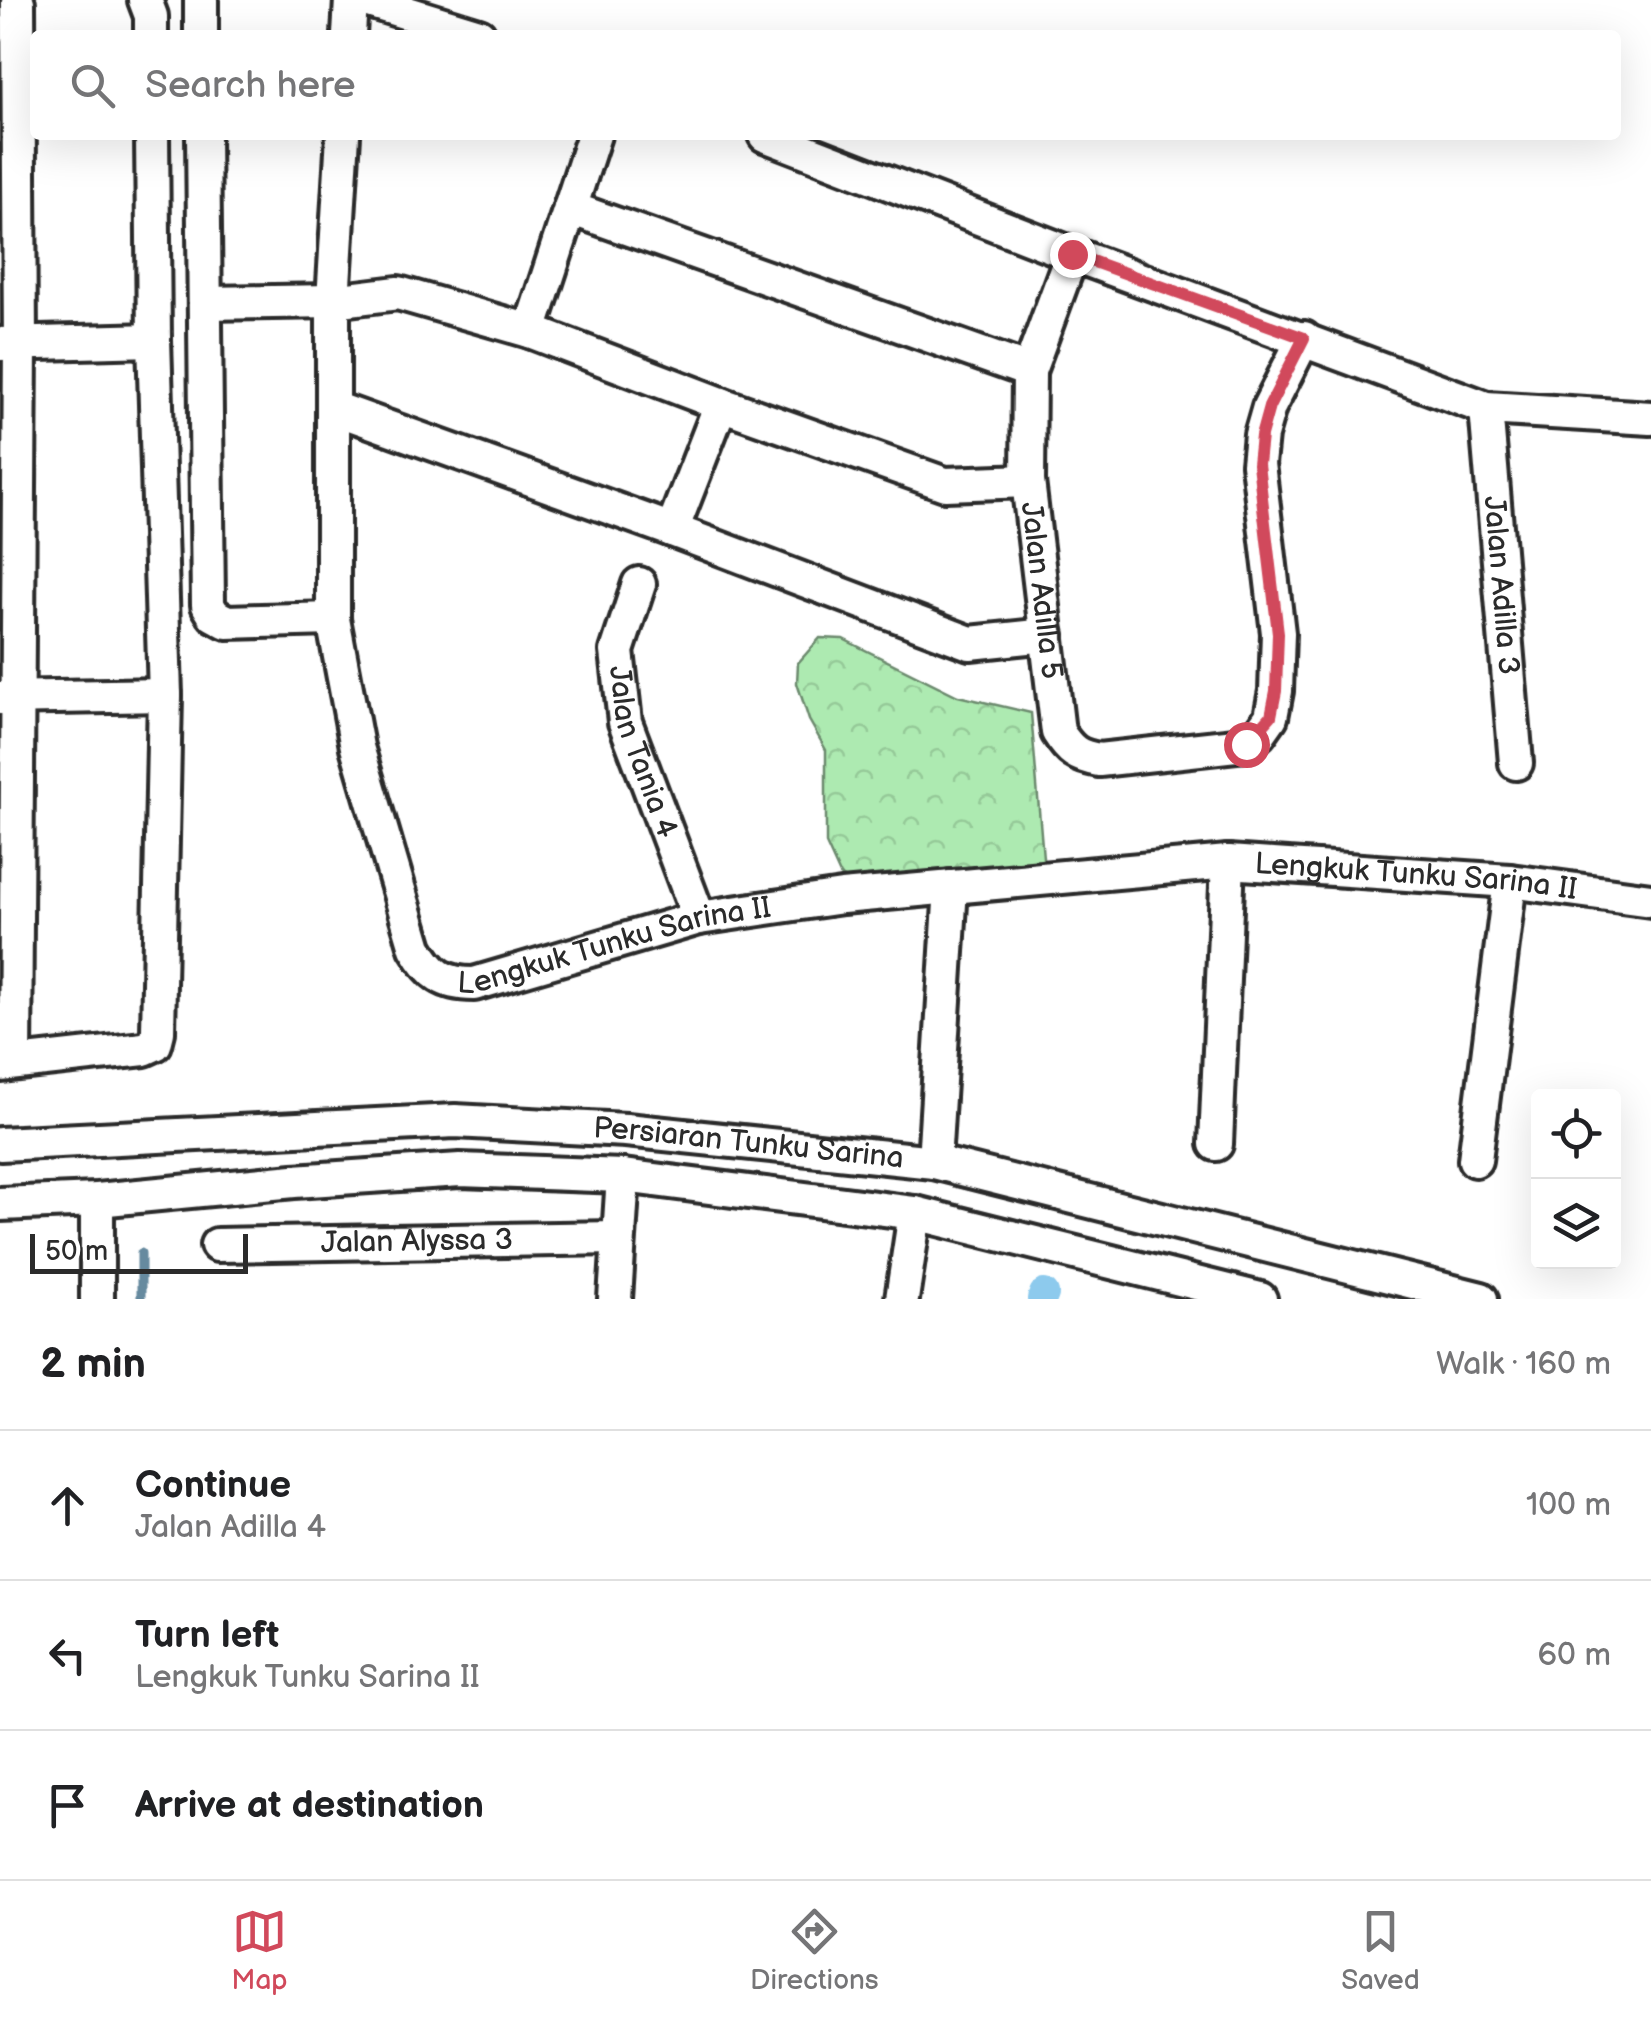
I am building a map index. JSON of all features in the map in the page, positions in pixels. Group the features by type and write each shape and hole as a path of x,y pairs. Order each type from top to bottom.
{"street":[{"path":"144,0 151,30"},
{"path":"201,0 201,30"},
{"path":"349,30 351,0"},
{"path":"365,0 464,30"},
{"path":"19,4 10,344 7,1064 144,1049 155,1044 158,1032 165,695 152,140"},
{"path":"202,140 208,605 214,615 228,622 333,619"},
{"name":"Lengkuk Tunku Sarina II","path":"343,140 334,301 333,619 358,747 416,948 438,977 453,984 474,984 700,918 842,896 1228,862 1510,882 1651,900"},
{"path":"530,331 592,140"},
{"path":"778,140 1486,408 1651,418"},
{"path":"570,208 1030,370"},
{"name":"Jalan Adilla 5","path":"1072,254 1030,370 1028,481 1058,732 1079,756 1099,760 1246,744 1271,716 1278,633 1258,464 1269,407 1304,338"},
{"path":"205,302 334,301 398,293 530,331 945,484 1028,481"},
{"path":"10,344 154,340"},
{"path":"672,530 721,404"},
{"path":"334,408 970,643 1046,636"},
{"name":"Jalan Adilla 3","path":"1486,408 1516,763"},
{"name":"Jalan Tania 4","path":"639,584 617,652 624,722 700,918"},
{"path":"8,697 165,695"},
{"path":"1216,1144 1228,862"},
{"path":"1475,1160 1510,882"},
{"path":"934,1162 951,887"},
{"name":"Persiaran Tunku Sarina","path":"0,1144 455,1120 626,1130 934,1162 1481,1299"},
{"name":"Persiaran Tunku Sarina","path":"0,1204 96,1200 460,1170 623,1176 915,1213 1260,1299"},
{"path":"615,1299 623,1176"},
{"path":"96,1200 96,1299"},
{"path":"902,1299 915,1213"},
{"name":"Jalan Alyssa 3","path":"217,1245 617,1238"}],"green space":[{"path":"820,638 843,639 958,696 1031,713 1044,870 860,887 840,875 826,844 826,750 809,720 797,683 798,663"}],"waterway":[{"path":"141,1253 141,1299"},
{"path":"1042,1299 1044,1294"}],"route":[{"path":"1072,254 1304,338 1269,407 1261,436 1258,464 1278,633 1276,691 1271,716 1259,734 1246,744"}]}
